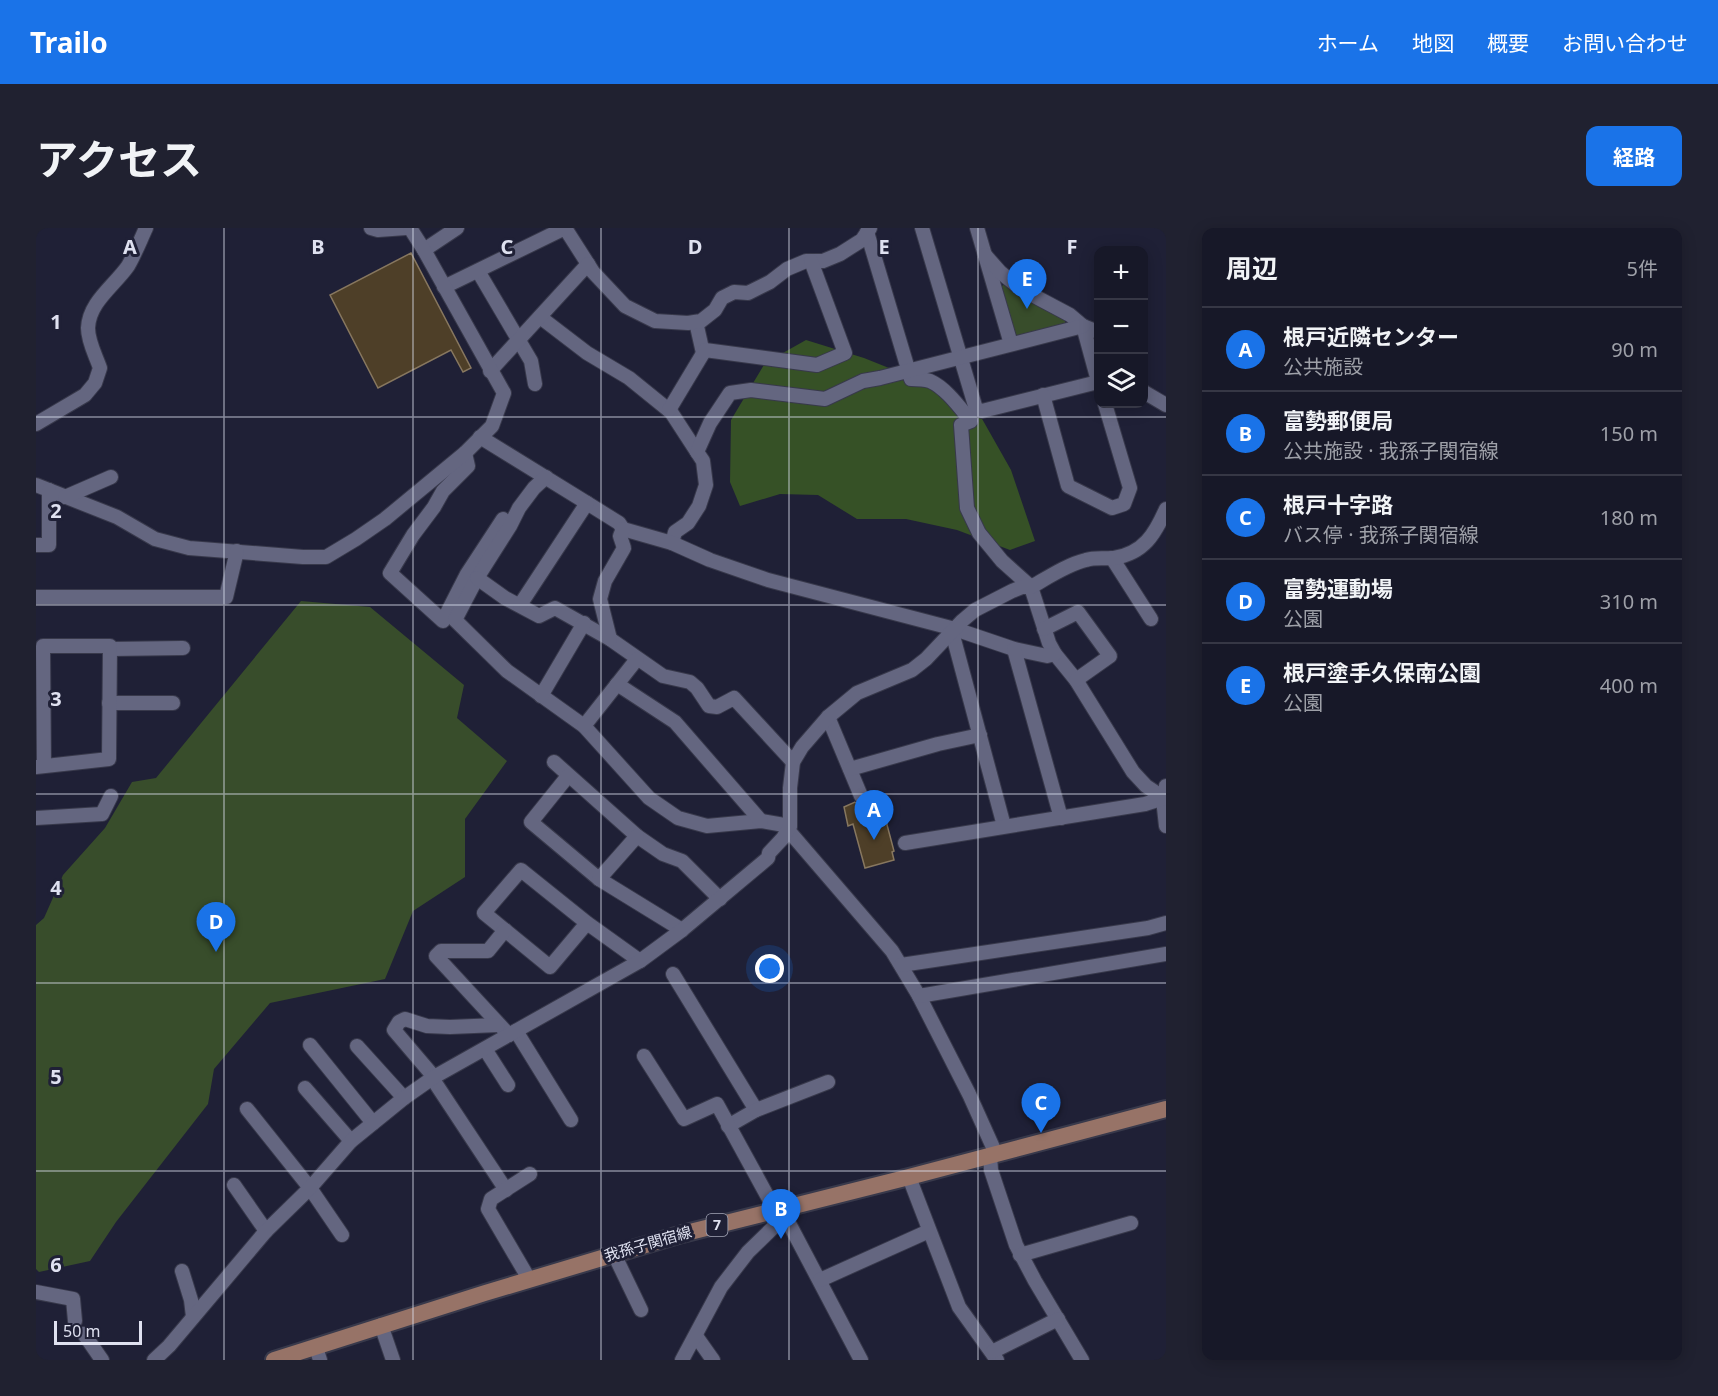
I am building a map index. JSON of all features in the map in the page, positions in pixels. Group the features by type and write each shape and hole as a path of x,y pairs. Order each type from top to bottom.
{"main road":[{"name":"我孫子関宿線","path":"274,1360 318,1353 381,1325 614,1254 781,1212 1166,1109"}],"street":[{"path":"36,424 85,394 95,382 100,368 89,338 88,327 91,314 97,302 129,263 146,228"},
{"path":"36,545 49,545 42,487 117,517 155,539 189,548 303,558 326,557 385,519 465,453 492,426 504,393 424,250 408,228 378,230 371,228"},
{"path":"424,250 457,228"},
{"path":"444,287 565,228 593,272 625,306 654,321 696,322 701,321 715,310 722,298 734,292 748,293 770,282 787,269 806,261 823,261 840,254 862,240 868,230"},
{"path":"922,228 976,409 982,411 1094,382"},
{"path":"868,230 911,379 932,382 971,421 961,425 967,508 979,533 1002,561 1031,587 1049,643 1055,654 1076,680 1133,772 1146,786 1165,792"},
{"path":"981,230 985,255 1011,344"},
{"path":"985,255 1000,272 1021,289 1094,330"},
{"path":"669,410 705,350 816,365 845,353 811,261"},
{"path":"490,371 588,264"},
{"path":"478,271 531,361 535,384"},
{"path":"540,317 587,353 629,378 669,410 703,461 706,485 699,506 688,523 675,532 672,543"},
{"path":"696,322 704,353"},
{"path":"697,452 710,423 730,393 751,390 825,399 863,381 1083,326"},
{"path":"1083,326 1094,366"},
{"path":"1042,395 1068,486 1112,508 1124,504 1130,488 1106,408"},
{"path":"1148,395 1166,405"},
{"path":"480,437 619,523 623,528 672,543 694,554 768,580 1014,649 1047,656 1055,654"},
{"path":"465,453 468,466 444,491 390,573 443,621 467,573 511,504 529,478 541,474"},
{"path":"541,474 477,578 455,620 507,671 584,726 649,798 678,818 707,826 761,821 789,828 892,951 919,996 969,1094 993,1154 991,1170 1020,1255 1082,1360"},
{"path":"65,496 111,477"},
{"path":"520,605 587,503"},
{"path":"154,1360 169,1346 266,1231 310,1188 351,1142 373,1123 433,1078 640,961 682,930 768,858 769,853 789,828 790,788 794,762 802,747 828,717 856,693 912,670 975,610 990,602 1022,587 1031,587 1084,560 1124,556 1145,544 1157,530 1166,509"},
{"path":"610,639 600,599 605,581 624,548 620,536 623,528"},
{"path":"36,597 226,597 237,551"},
{"path":"1112,558 1151,619"},
{"path":"477,578 505,598 539,616 555,608 584,623 663,676 690,682 709,706 717,707 734,698 794,762"},
{"path":"1044,629 1078,612 1110,656 1076,680"},
{"path":"541,696 584,623"},
{"path":"953,631 1004,826"},
{"path":"43,646 110,646 110,703 109,759 40,766 43,646"},
{"path":"110,649 183,648"},
{"path":"1014,649 1061,818"},
{"path":"584,726 637,659"},
{"path":"617,684 675,722 761,821"},
{"path":"110,703 173,703"},
{"path":"828,717 861,796"},
{"path":"850,769 938,744 980,735"},
{"path":"554,762 637,836 663,854 682,861 720,899"},
{"path":"568,776 531,822 599,879 682,930"},
{"path":"905,843 1145,804 1165,792"},
{"path":"1165,792 1166,826"},
{"path":"36,818 102,814 111,796"},
{"path":"599,879 637,836"},
{"path":"587,923 550,967 484,913 520,870 640,961"},
{"path":"901,965 1148,928 1166,923"},
{"path":"505,930 488,951 441,951 436,956 498,1024 512,1033 571,1120"},
{"path":"919,996 1166,954"},
{"path":"673,974 756,1110"},
{"path":"498,1024 427,1026 405,1019 399,1022 394,1030 433,1078 506,1190"},
{"path":"310,1045 373,1123"},
{"path":"357,1046 404,1098"},
{"path":"485,1049 508,1085"},
{"path":"644,1056 684,1119 717,1104 820,1280 860,1358 844,1360"},
{"path":"728,1126 756,1110 828,1082"},
{"path":"305,1088 351,1142"},
{"path":"247,1108 310,1188 342,1235"},
{"path":"529,1280 488,1209 491,1199 530,1174"},
{"path":"909,1177 959,1307 994,1356 1058,1319"},
{"path":"234,1185 266,1231"},
{"path":"682,1360 722,1287 781,1212"},
{"path":"1020,1255 1131,1223"},
{"path":"820,1280 929,1231"},
{"path":"614,1254 641,1310"},
{"path":"182,1271 191,1300 193,1317"},
{"path":"36,1292 73,1299 75,1322"},
{"path":"381,1325 393,1360"},
{"path":"84,1334 102,1360"},
{"path":"696,1336 713,1360"}],"green space":[{"path":"1005,284 1065,319 1065,325 1020,336 1014,334 1000,287"},
{"path":"806,340 864,358 919,380 981,417 1011,470 1035,541 1010,550 957,530 906,519 857,519 818,495 780,494 740,506 730,482 731,420 765,363"},
{"path":"301,601 370,607 464,685 457,718 507,761 465,819 465,877 413,911 385,979 270,1003 214,1069 208,1104 116,1222 90,1261 39,1272 36,1269 36,925 44,918 63,875 105,828 132,782 156,778"}],"building":[{"path":"411,253 471,368 463,372 451,350 378,388 330,295"},
{"path":"878,797 883,821 886,821 894,851 892,852 894,860 865,868 853,824 848,826 844,807 855,802 859,805 864,804 869,799"}],"place":[{"name":"根戸塗手久保南公園","path":"1027,309"},
{"name":"根戸近隣センター","path":"874,840"},
{"name":"富勢運動場","path":"216,952"},
{"name":"根戸十字路","path":"1041,1133"},
{"name":"富勢郵便局","path":"781,1239"}]}
